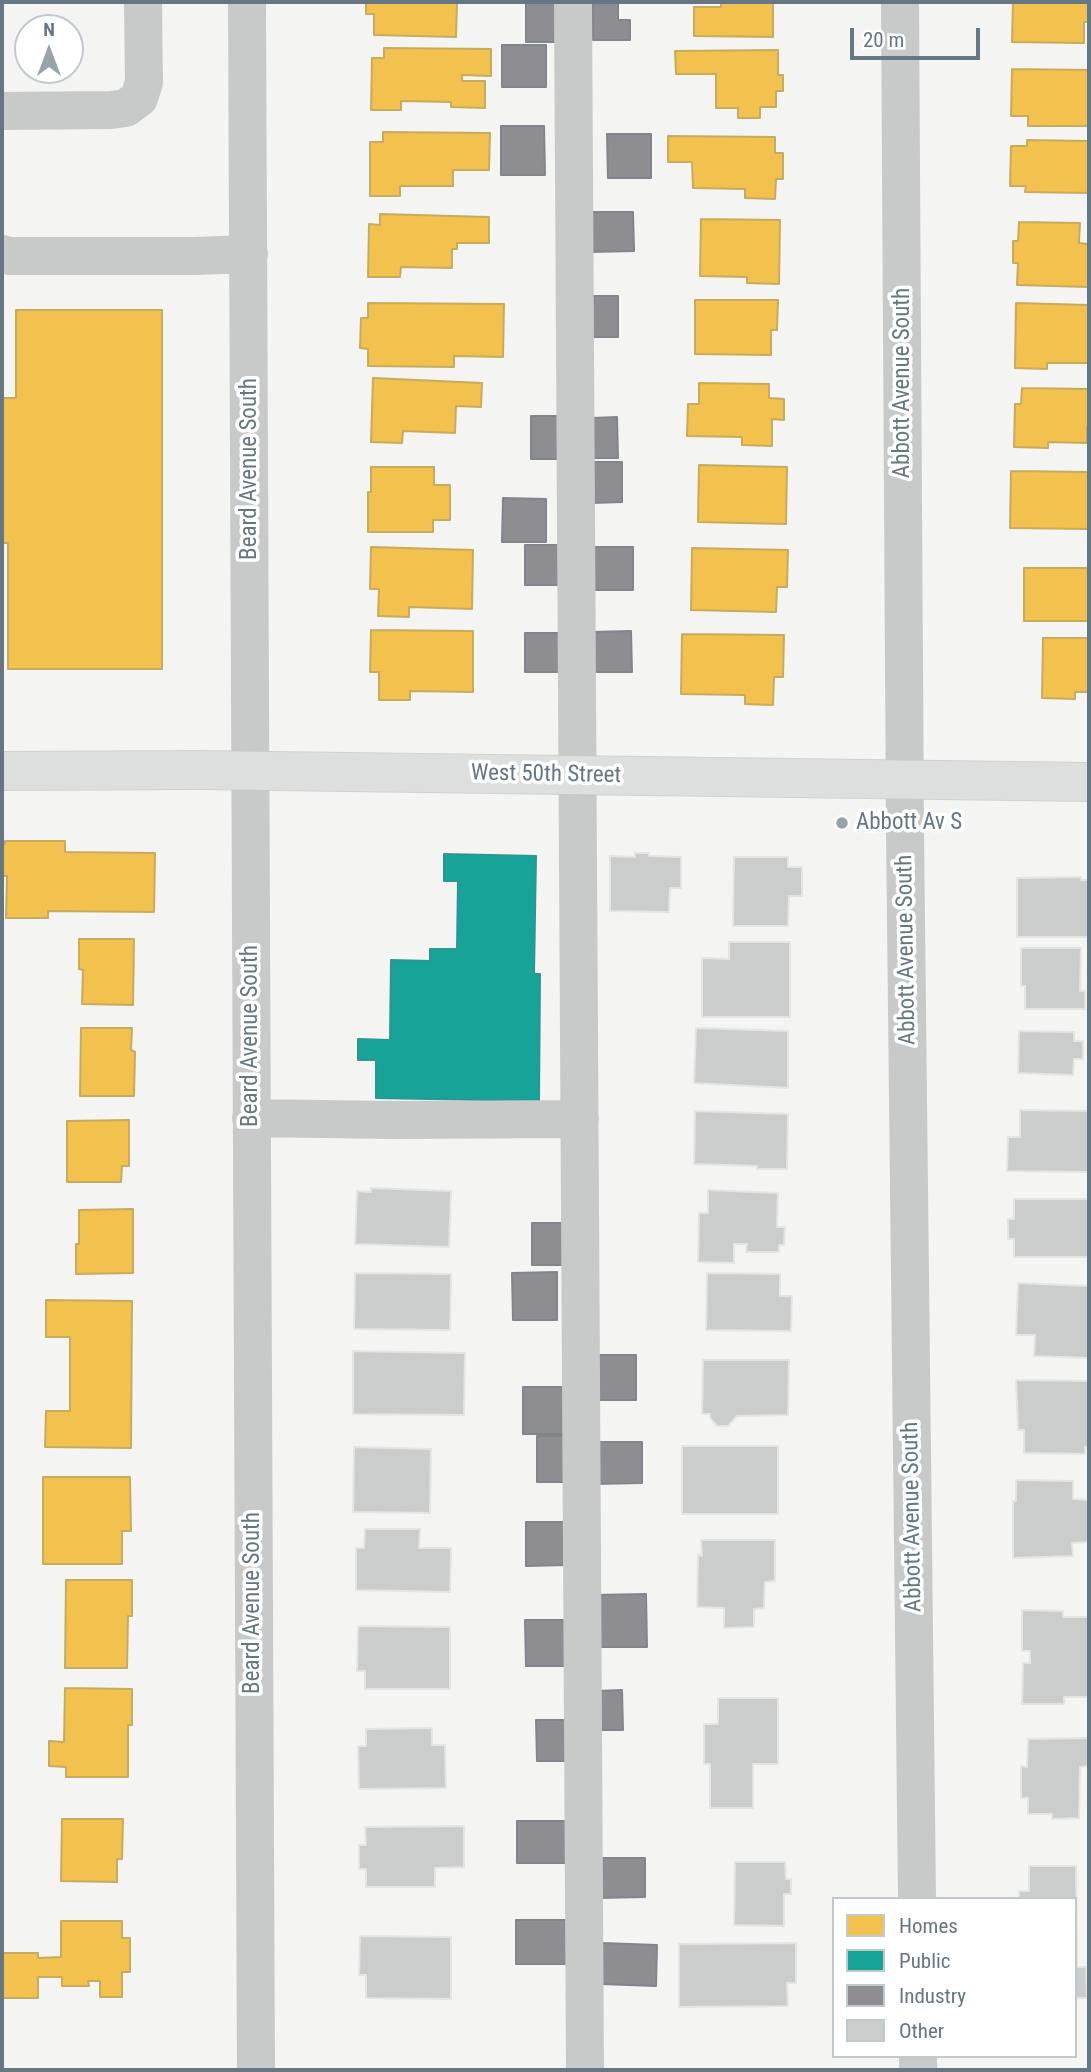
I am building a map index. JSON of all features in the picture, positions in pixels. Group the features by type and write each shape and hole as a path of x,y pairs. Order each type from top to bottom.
{"main road":[{"name":"West 50th Street","path":"2,771 251,771 1089,782"}],"street":[{"path":"2,111 110,110 126,108 139,98 144,82 143,2"},
{"name":"Beard Avenue South","path":"247,2 256,2070"},
{"path":"573,2 585,2070"},
{"name":"Abbott Avenue South","path":"900,2 917,1897"},
{"path":"2,254 248,254"},
{"path":"251,1118 580,1119"}],"building: Homes":[{"path":"366,2 457,2 456,37 374,35 374,14 366,14"},
{"path":"721,2 773,2 773,37 694,36 694,7 721,7"},
{"path":"1013,2 1089,2 1089,22 1084,22 1084,43 1012,42"},
{"path":"384,48 491,49 491,76 462,75 462,81 485,81 485,108 451,107 451,102 401,101 401,110 371,110 372,58 384,58"},
{"path":"778,50 778,75 783,75 783,91 776,91 776,107 760,107 760,118 738,118 738,108 716,108 716,74 676,74 675,51"},
{"path":"1012,69 1089,70 1089,126 1028,126 1028,116 1011,116"},
{"path":"383,132 490,133 489,170 453,170 453,186 400,186 400,196 370,196 370,142 383,142"},
{"path":"668,136 775,137 775,153 783,153 783,179 776,179 775,199 745,198 745,189 693,188 692,162 668,162"},
{"path":"1027,140 1089,141 1089,193 1025,192 1026,186 1010,186 1011,146 1027,146"},
{"path":"380,214 489,217 489,243 457,243 457,249 452,249 452,268 401,267 400,277 368,277 369,224 380,225"},
{"path":"701,219 780,220 779,284 747,283 747,277 700,276"},
{"path":"1019,222 1080,223 1079,243 1089,244 1089,287 1017,285 1018,263 1013,263 1013,241 1018,241"},
{"path":"695,300 778,300 777,330 771,330 771,355 695,354"},
{"path":"368,303 504,304 503,357 454,356 454,367 368,366 368,349 360,348 361,318 368,318"},
{"path":"1016,303 1089,305 1089,363 1047,363 1047,369 1015,368"},
{"path":"16,310 162,310 162,669 8,669 8,543 2,543 2,398 16,398"},
{"path":"373,378 482,383 481,407 456,406 455,433 403,431 402,443 371,442"},
{"path":"699,383 769,384 769,398 784,399 784,420 772,419 772,446 742,445 742,437 687,436 688,404 699,404"},
{"path":"1022,388 1088,389 1087,443 1048,442 1048,448 1014,447 1015,404 1021,404"},
{"path":"699,465 787,467 786,524 698,522"},
{"path":"371,467 434,467 434,485 450,485 450,520 433,520 433,532 368,532"},
{"path":"1011,471 1089,472 1089,529 1010,528"},
{"path":"371,547 473,550 472,609 409,607 409,617 378,616 379,589 370,589"},
{"path":"692,548 788,550 787,587 777,587 776,612 691,610"},
{"path":"1024,568 1089,568 1089,621 1024,621"},
{"path":"371,630 473,631 473,692 410,691 410,700 379,700 379,672 370,672"},
{"path":"682,634 784,635 783,677 774,677 773,705 745,704 745,695 681,694"},
{"path":"1043,638 1089,638 1089,692 1075,692 1075,699 1042,698"},
{"path":"5,841 65,841 65,852 155,853 154,912 48,911 48,918 6,918 7,876 2,876 2,844 5,844"},
{"path":"79,939 134,939 133,1005 82,1004 83,970 79,969"},
{"path":"81,1028 132,1028 131,1050 135,1052 134,1096 80,1096"},
{"path":"129,1120 129,1166 122,1166 121,1182 67,1182 67,1121"},
{"path":"133,1209 133,1273 76,1274 79,1210"},
{"path":"46,1300 132,1301 131,1448 45,1447 46,1411 70,1411 70,1337 46,1337"},
{"path":"43,1477 130,1477 131,1531 122,1531 122,1564 43,1564"},
{"path":"66,1580 132,1580 127,1668 65,1668"},
{"path":"65,1688 132,1689 132,1725 128,1725 128,1777 66,1777 66,1767 49,1766 49,1741 64,1742"},
{"path":"62,1819 123,1819 122,1859 117,1859 117,1882 61,1881"},
{"path":"61,1921 122,1921 122,1938 130,1938 130,1972 122,1972 122,1997 100,1997 100,1981 88,1981 89,1986 62,1986 62,1977 38,1977 38,1998 2,1998 2,1953 38,1953 38,1958 61,1957"}],"building: Public":[{"path":"444,854 536,856 534,974 540,974 539,1101 376,1098 376,1060 358,1060 358,1039 390,1040 391,960 430,961 430,949 457,949 458,881 444,881"}],"building: Industry":[{"path":"526,2 561,2 561,42 526,42"},
{"path":"593,2 618,2 618,20 630,20 630,40 593,40"},
{"path":"502,45 546,45 546,87 502,87"},
{"path":"501,126 544,126 545,175 501,175"},
{"path":"607,134 651,134 651,178 608,178"},
{"path":"590,212 633,212 634,251 590,252"},
{"path":"592,296 618,296 618,337 592,337"},
{"path":"531,416 565,416 565,459 531,459"},
{"path":"617,417 618,458 593,458 592,418"},
{"path":"592,462 622,462 622,502 592,503"},
{"path":"503,498 546,499 546,542 502,542"},
{"path":"525,545 565,545 565,585 525,585"},
{"path":"594,547 633,547 633,590 594,590"},
{"path":"631,631 632,672 591,672 591,632"},
{"path":"525,633 565,633 565,672 525,672"},
{"path":"532,1223 563,1223 563,1265 532,1265"},
{"path":"557,1272 557,1320 513,1320 512,1273"},
{"path":"592,1355 636,1355 636,1400 592,1400"},
{"path":"523,1387 565,1387 565,1434 523,1434"},
{"path":"537,1436 567,1436 567,1482 537,1482"},
{"path":"594,1442 642,1442 642,1483 594,1484"},
{"path":"526,1522 568,1522 568,1565 526,1566"},
{"path":"646,1594 647,1647 596,1647 595,1595"},
{"path":"525,1620 568,1620 568,1666 526,1666"},
{"path":"622,1690 623,1730 597,1730 596,1691"},
{"path":"536,1720 566,1720 566,1761 537,1761"},
{"path":"517,1821 567,1821 567,1863 517,1863"},
{"path":"598,1858 645,1858 645,1897 598,1898"},
{"path":"516,1920 567,1920 567,1964 516,1964"},
{"path":"602,1943 657,1945 656,1986 601,1984"}],"building: Other":[{"path":"635,853 681,857 681,888 670,888 669,912 610,911 610,856 635,857"},
{"path":"734,857 788,857 788,867 802,867 802,896 789,896 788,926 733,926"},
{"path":"1081,877 1081,880 1089,880 1089,937 1017,937 1017,878"},
{"path":"729,942 790,942 790,1017 702,1017 702,958 729,959"},
{"path":"1021,948 1081,948 1080,991 1085,991 1085,1009 1025,1009 1025,986 1021,986"},
{"path":"696,1028 788,1031 788,1088 694,1083"},
{"path":"1019,1031 1074,1032 1074,1041 1083,1041 1083,1059 1074,1059 1073,1075 1018,1073"},
{"path":"1020,1110 1089,1111 1089,1172 1007,1171 1008,1137 1020,1137"},
{"path":"695,1111 788,1114 787,1169 694,1164"},
{"path":"371,1188 451,1191 449,1247 355,1244 357,1191 371,1192"},
{"path":"708,1190 778,1193 777,1227 785,1227 784,1245 779,1245 779,1252 746,1252 747,1244 734,1244 734,1263 698,1262 699,1213 708,1213"},
{"path":"1014,1199 1089,1199 1089,1257 1014,1257 1014,1239 1008,1239 1008,1219 1014,1219"},
{"path":"355,1273 451,1274 450,1330 354,1329"},
{"path":"707,1273 780,1274 780,1296 792,1296 791,1331 706,1330"},
{"path":"1018,1283 1088,1286 1089,1358 1034,1356 1035,1335 1016,1335"},
{"path":"353,1351 465,1353 464,1415 353,1414"},
{"path":"703,1360 789,1360 788,1415 737,1416 728,1426 717,1426 710,1414 702,1414"},
{"path":"1016,1380 1089,1381 1089,1447 1085,1447 1085,1454 1024,1453 1024,1430 1018,1430"},
{"path":"682,1446 778,1446 778,1514 682,1514"},
{"path":"354,1447 431,1449 430,1513 353,1512"},
{"path":"1016,1480 1073,1481 1073,1499 1089,1500 1089,1542 1072,1543 1073,1556 1013,1558 1013,1501 1016,1501"},
{"path":"365,1529 420,1529 419,1548 451,1548 450,1592 356,1590 356,1548 364,1548"},
{"path":"701,1540 775,1540 775,1581 765,1582 764,1608 754,1609 754,1627 724,1628 724,1608 697,1607 698,1555 702,1556"},
{"path":"1022,1610 1063,1611 1063,1617 1089,1617 1089,1697 1064,1697 1064,1704 1022,1704 1023,1663 1030,1663 1030,1651 1022,1651"},
{"path":"358,1626 450,1627 450,1689 365,1689 365,1671 357,1671"},
{"path":"718,1698 778,1698 778,1764 753,1764 753,1808 710,1808 710,1764 704,1764 704,1724 718,1724"},
{"path":"432,1728 432,1745 445,1745 446,1788 359,1789 358,1746 366,1746 366,1729"},
{"path":"1089,1738 1089,1766 1080,1767 1079,1818 1052,1819 1052,1814 1028,1814 1028,1798 1021,1798 1021,1766 1027,1767 1028,1739"},
{"path":"464,1826 464,1867 435,1868 435,1887 366,1887 366,1869 359,1869 359,1845 366,1845 365,1827"},
{"path":"735,1862 785,1862 786,1879 791,1879 791,1894 784,1894 784,1926 734,1925"},
{"path":"1029,1866 1076,1866 1076,1897 1019,1897 1019,1891 1029,1891"},
{"path":"360,1936 451,1937 451,1999 366,1998 366,1975 359,1975"},
{"path":"796,1943 796,1983 787,1983 788,2006 679,2007 679,1944"},
{"path":"1077,1967 1086,1967 1087,1998 1077,1998"}],"place":[{"name":"Abbott Av S","path":"842,823"}]}
